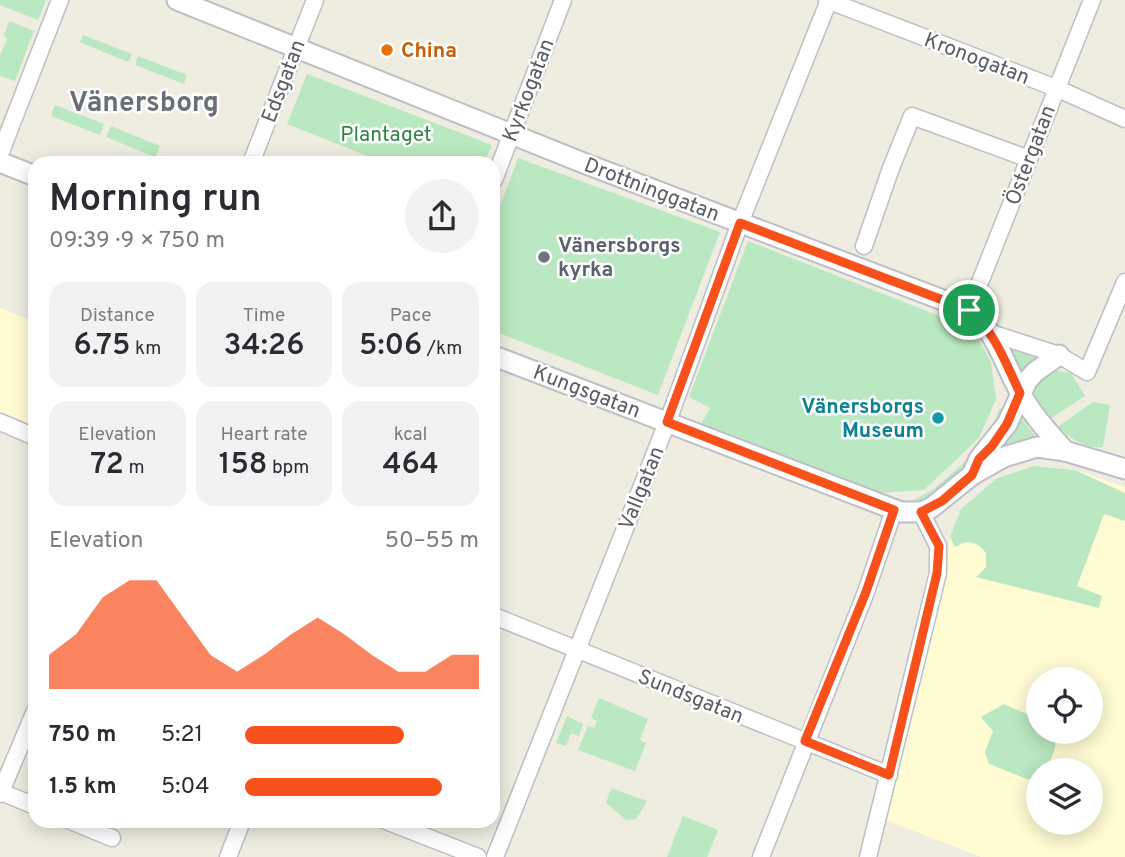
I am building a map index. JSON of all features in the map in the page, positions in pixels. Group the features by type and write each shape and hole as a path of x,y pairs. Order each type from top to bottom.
{"street":[{"path":"0,154 60,0"},
{"name":"Drottninggatan","path":"177,0 511,134 969,310 985,323 1033,414 1065,451"},
{"name":"Edsgatan","path":"254,156 315,0"},
{"name":"Kyrkogatan","path":"500,164 563,0"},
{"name":"Kronogatan","path":"828,0 1056,88 1125,119"},
{"name":"Vallgatan","path":"495,857 667,422 740,223 828,0"},
{"name":"Östergatan","path":"969,310 1092,0"},
{"path":"864,246 912,116 1029,159"},
{"path":"0,162 28,173"},
{"path":"991,333 1059,355 1087,372 1125,282"},
{"path":"972,475 979,459 1007,424 1020,393 1035,372 1059,355"},
{"name":"Kungsgatan","path":"500,358 894,510 921,512"},
{"path":"0,422 28,434"},
{"path":"868,857 937,573 939,546 921,512 942,501 972,475 1024,450 1037,447 1065,451 1125,469"},
{"path":"761,857 866,592 894,510"},
{"name":"Sundsgatan","path":"500,619 889,775"},
{"path":"28,727 0,793 28,803"},
{"path":"88,828 112,838"},
{"path":"228,857 239,828"},
{"path":"404,828 478,857"}],"shaded area":[{"path":"0,308 28,319 28,422 25,430 0,420"},
{"path":"1033,466 1075,470 1125,487 1125,857 981,857 883,819 945,578 950,537 961,509 997,478"}],"green space":[{"path":"0,0 46,0 38,20 0,5"},
{"path":"9,21 34,31 15,81 0,76 0,56 7,39 4,35"},
{"path":"83,35 132,54 128,62 80,42"},
{"path":"138,56 187,75 184,84 135,65"},
{"name":"Plantaget","path":"307,74 492,145 487,156 367,156 287,124"},
{"path":"55,105 104,124 100,135 51,116"},
{"path":"111,126 160,146 155,156 153,156 106,137"},
{"path":"518,158 720,232 658,395 500,333 500,207"},
{"path":"748,241 973,329 991,362 996,399 979,438 924,490 879,493 701,424 710,408 689,397"},
{"path":"1015,347 1038,354 1045,360 1022,379 1008,348"},
{"path":"1051,370 1071,373 1085,396 1047,421 1032,397 1032,389"},
{"path":"1093,402 1110,405 1103,447 1084,444 1056,428"},
{"path":"1000,408 1008,411 967,466 942,492 917,505 889,502 891,497 910,502 934,489 987,439"},
{"path":"1018,414 1035,436 1034,440 1002,450"},
{"path":"1033,466 1075,470 1125,493 1125,521 1104,514 1077,586 1102,596 1099,608 976,577 986,567 986,553 972,542 955,547 950,537 961,509 997,478"},
{"path":"599,698 648,719 640,740 646,743 635,771 578,750 588,726 594,728 597,721 591,718"},
{"path":"1004,704 1026,714 1026,744 1055,744 1052,757 1026,758 1026,779 989,764 985,752 993,731 981,717"},
{"path":"567,716 583,724 579,736 571,733 566,746 556,743"},
{"path":"611,788 647,801 636,819 626,820 606,803"},
{"path":"683,816 718,830 707,857 667,857"}],"place":[{"name":"China","path":"387,50"},
{"name":"Vänersborgs kyrka","path":"544,257"},
{"name":"Vänersborgs Museum","path":"938,418"}],"district":[{"name":"Vänersborg","path":"144,101"}],"route":[{"path":"740,223 969,310 985,323 1020,393 1007,424 979,459 972,475 942,501 921,512 936,539 940,553 889,775 805,741 866,592 894,510 667,422 740,223"}]}
